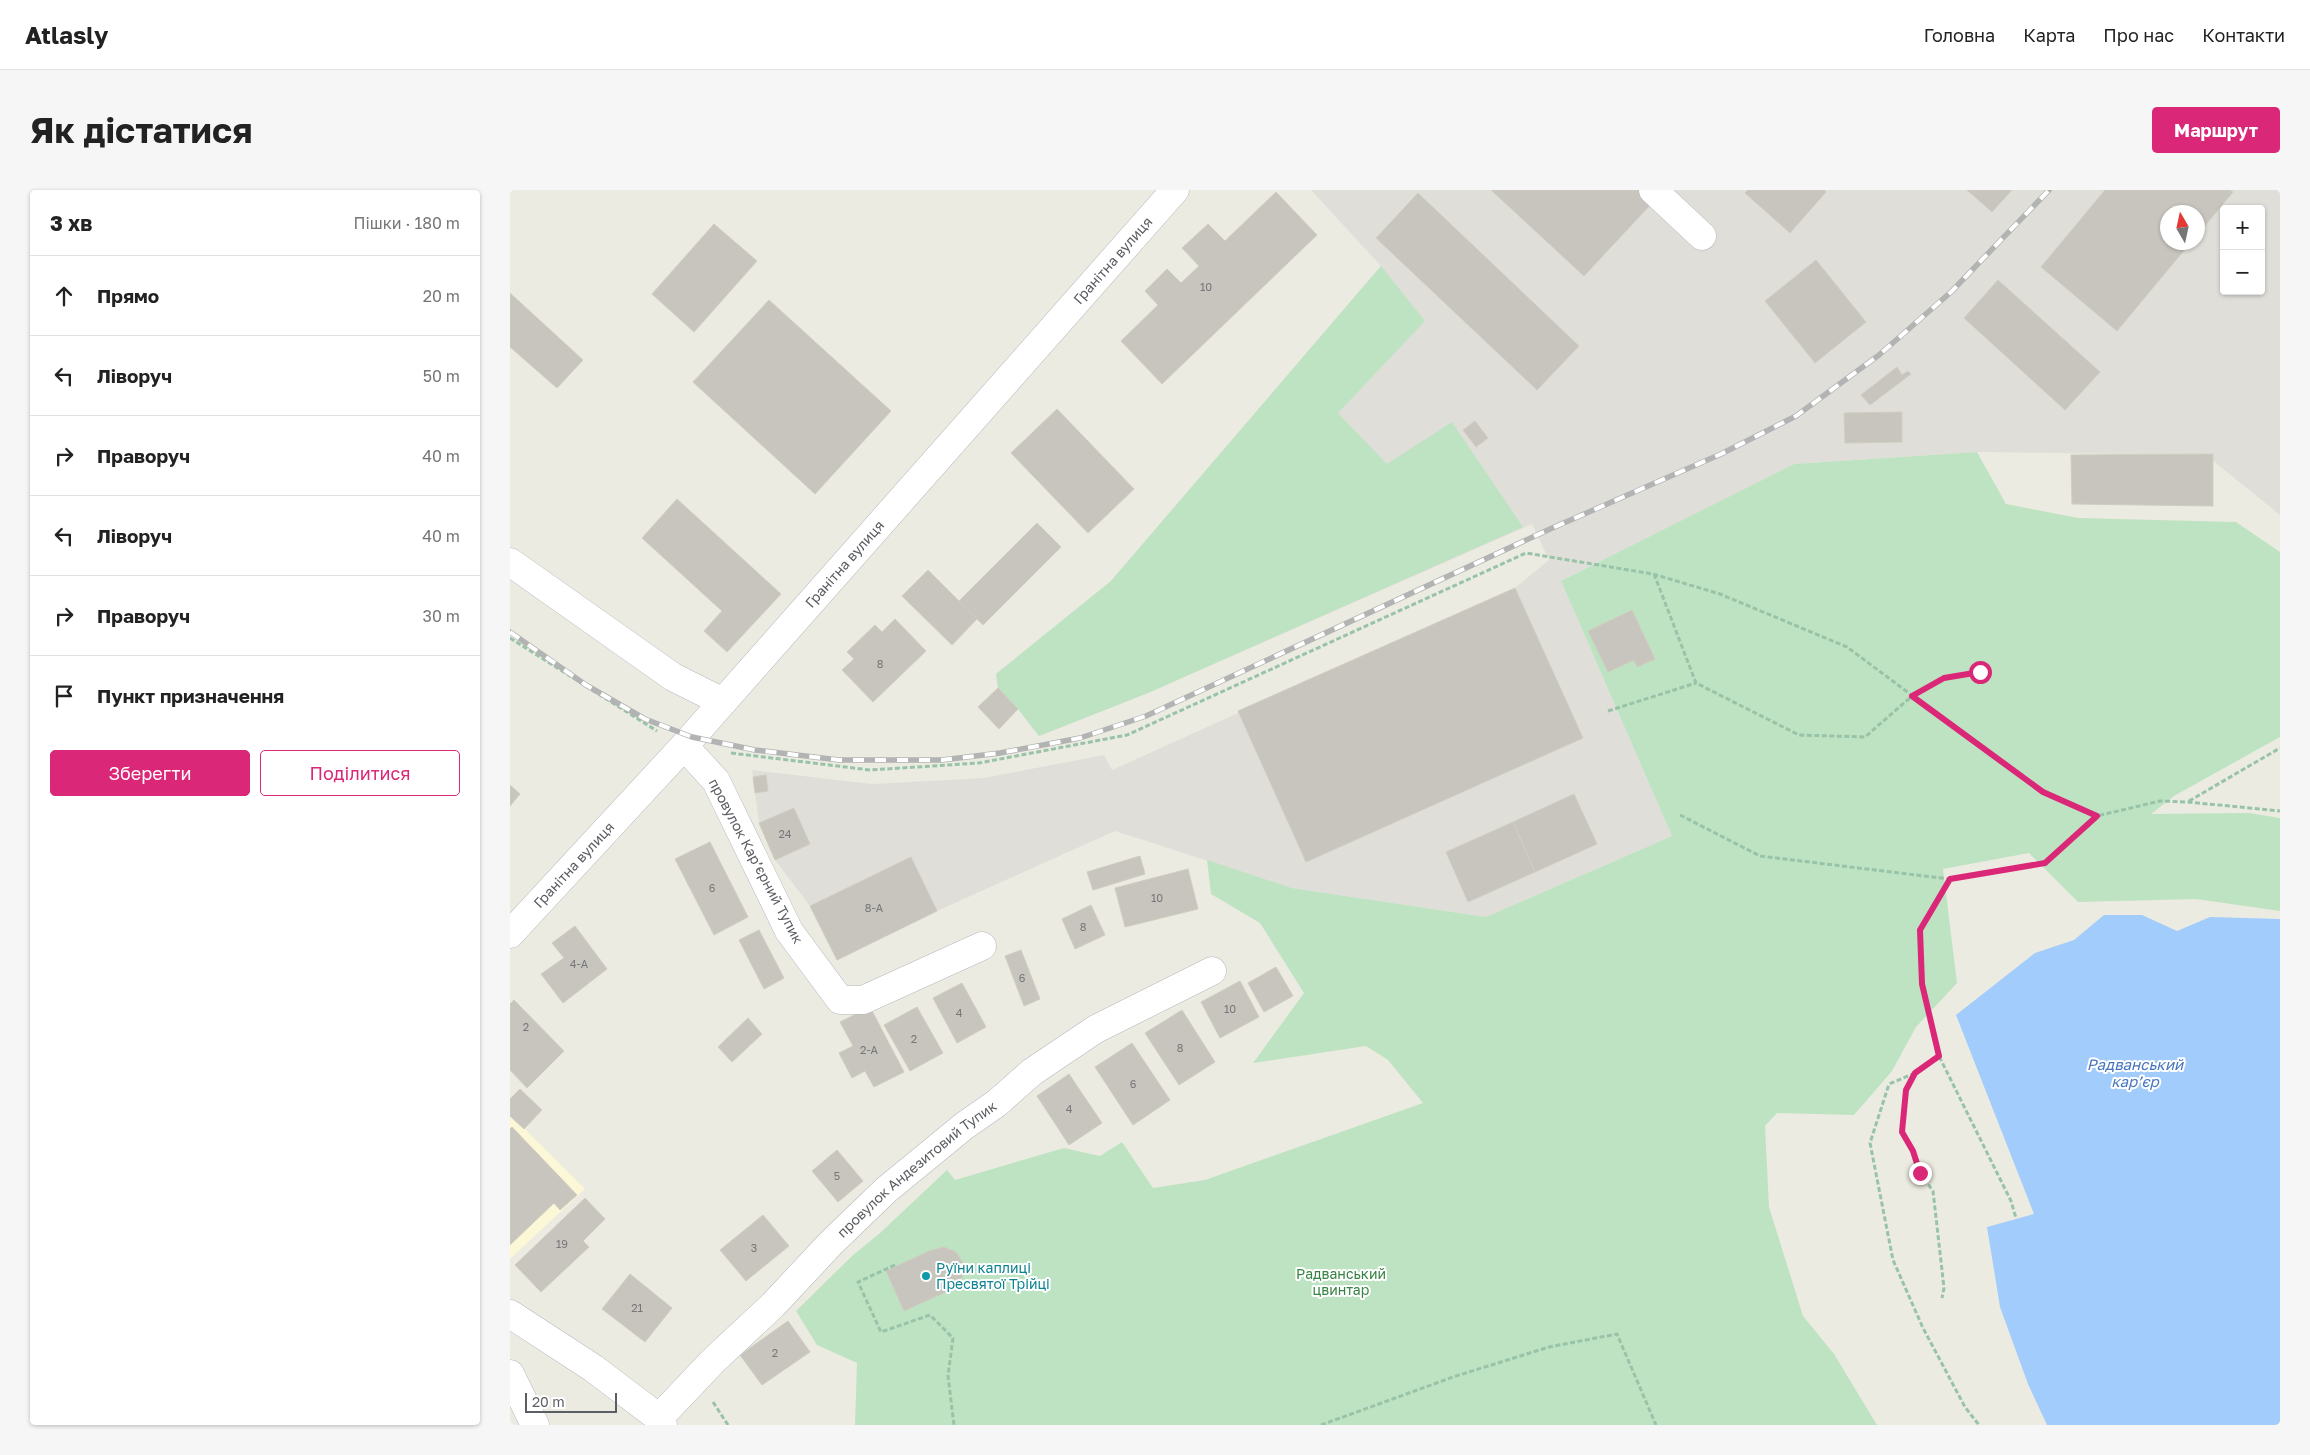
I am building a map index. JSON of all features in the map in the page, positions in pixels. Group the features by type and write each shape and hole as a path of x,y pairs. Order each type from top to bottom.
{"street":[{"name":"Гранітна вулиця","path":"510,934 684,746 1175,190"},
{"path":"1653,190 1702,236"},
{"path":"510,562 673,676 723,702"},
{"name":"провулок Карʼєрний Тупик","path":"684,746 716,781 789,931 840,1000 863,1000 982,946"},
{"name":"провулок Андезитовий Тупик","path":"661,1422 713,1362 773,1305 830,1244 886,1190 997,1103 1032,1072 1096,1029 1212,971"},
{"path":"510,1314 593,1368 661,1422"},
{"path":"510,1374 535,1425"}],"path":[{"path":"725,752 870,770 979,763 1127,735 1526,553 1654,574 1720,594 1847,647 2043,792 2097,816"},
{"path":"1654,574 1696,683 1799,735 1865,737 1912,696 1944,678 1980,672"},
{"path":"510,638 658,732"},
{"path":"1608,711 1696,683"},
{"path":"2188,802 2280,748"},
{"path":"1680,815 1760,856 1950,879 2045,863 2097,816 2160,801 2280,811"},
{"path":"1950,879 1920,930 1922,984 1939,1056 2011,1201 2016,1218"},
{"path":"1939,1056 1915,1073 1889,1084 1870,1142 1893,1260 1923,1328 1965,1406 1978,1425"},
{"path":"1915,1073 1906,1090 1902,1132 1913,1151 1920,1173 1933,1190 1944,1288 1942,1298"},
{"path":"895,1265 858,1282 881,1332 930,1315 953,1338 948,1376 954,1425"},
{"path":"1321,1425 1453,1377 1549,1347 1617,1334 1656,1425"}],"shaded area":[{"path":"1311,190 2280,190 2280,515 2206,455 1977,452 1794,464 1561,581 1672,836 1486,917 1292,888 1115,831 937,911 837,960 810,906 775,860 759,823 752,770 872,784 984,778 1104,755 1112,770 1515,588 1549,560 1532,524 1148,693 1039,736 1018,709 998,688 996,674 1111,581 1381,266"},
{"path":"510,1114 585,1189 510,1259"}],"green space":[{"path":"1381,266 1425,321 1338,413 1387,464 1452,422 1523,527 1148,693 1039,736 1018,709 998,688 996,674 1111,581"},
{"name":"Радванський цвинтар","path":"1977,452 2006,504 2078,518 2236,522 2280,552 2280,737 2174,796 2151,814 2249,813 2280,818 2280,911 2196,899 2078,902 2029,853 1943,869 1957,983 1916,1027 1892,1071 1854,1115 1777,1113 1765,1126 1769,1207 1803,1316 1834,1354 1877,1425 855,1425 857,1363 817,1345 796,1311 852,1256 880,1233 947,1170 955,1180 1064,1148 1100,1156 1122,1142 1153,1188 1205,1180 1423,1103 1388,1060 1366,1046 1253,1063 1304,993 1260,923 1211,894 1207,860 1292,888 1486,917 1672,836 1561,581 1794,464"}],"water":[{"name":"Радванський карʼєр","path":"2104,915 2142,915 2177,931 2210,917 2280,919 2280,1425 2047,1425 2028,1384 2000,1307 1987,1227 2034,1214 1956,1015 2035,953 2074,940"}],"building":[{"path":"1491,190 1643,190 1654,201 1584,276"},
{"path":"1748,190 1824,190 1826,192 1790,233 1745,193"},
{"path":"1967,190 2012,190 1992,212"},
{"path":"2105,190 2230,190 2233,192 2222,205 2220,205 2220,208 2205,226 2205,205 2160,205 2160,250 2184,250 2117,331 2041,267"},
{"path":"1276,192 1317,235 1162,384 1121,341 1158,305 1145,291 1167,269 1181,283 1199,266 1182,248 1208,224 1225,241"},
{"path":"1418,193 1579,346 1537,390 1376,238"},
{"path":"714,224 757,261 694,332 652,294"},
{"path":"1816,260 1866,322 1815,363 1765,301"},
{"path":"1998,280 2100,372 2065,410 1964,318"},
{"path":"510,293 583,360 557,388 510,347"},
{"path":"769,300 891,411 815,494 693,382"},
{"path":"1897,367 1902,375 1908,371 1911,374 1870,405 1861,395"},
{"path":"1057,409 1134,489 1088,533 1011,453"},
{"path":"1902,412 1902,442 1845,443 1844,413"},
{"path":"1475,421 1488,438 1476,447 1463,430"},
{"path":"2213,454 2213,506 2072,504 2071,455"},
{"path":"677,499 781,594 727,652 704,631 722,611 642,538"},
{"path":"1037,523 1061,547 983,625 959,601"},
{"path":"928,570 977,619 952,645 902,596"},
{"path":"1515,588 1583,738 1306,862 1238,711"},
{"path":"1632,610 1655,659 1637,667 1634,660 1608,672 1588,631"},
{"path":"895,619 926,651 873,702 842,670 854,659 847,652 875,625 882,632"},
{"path":"998,688 1018,709 999,729 978,707"},
{"path":"766,775 768,791 755,793 753,777"},
{"path":"510,785 520,794 510,806"},
{"path":"1574,794 1597,844 1535,872 1513,822"},
{"path":"794,808 810,844 775,860 759,823"},
{"path":"1513,822 1535,872 1468,902 1446,852"},
{"path":"710,842 748,917 714,935 675,859"},
{"path":"1140,856 1145,874 1093,890 1087,872"},
{"path":"911,857 937,911 837,960 810,906"},
{"path":"1188,869 1198,909 1125,927 1115,888"},
{"path":"1091,905 1105,935 1075,949 1062,919"},
{"path":"575,926 607,969 563,1003 541,974 564,958 552,943"},
{"path":"759,930 784,978 764,989 739,940"},
{"path":"1021,950 1040,999 1024,1006 1005,956"},
{"path":"1276,967 1293,996 1264,1012 1248,983"},
{"path":"1240,981 1259,1017 1220,1038 1201,1002"},
{"path":"962,983 986,1027 957,1043 933,998"},
{"path":"514,1000 564,1051 527,1088 510,1070 510,1004"},
{"path":"870,1007 904,1072 874,1087 865,1071 852,1078 839,1053 853,1046 840,1022"},
{"path":"917,1007 943,1053 910,1071 884,1025"},
{"path":"1182,1010 1215,1062 1179,1085 1145,1033"},
{"path":"748,1018 762,1034 732,1062 718,1047"},
{"path":"1132,1043 1170,1100 1133,1125 1095,1067"},
{"path":"1069,1074 1102,1123 1069,1145 1037,1096"},
{"path":"520,1089 542,1110 524,1129 510,1116 510,1099"},
{"path":"512,1127 577,1195 560,1210 554,1203 510,1245 510,1129"},
{"path":"837,1150 863,1181 838,1202 812,1171"},
{"path":"585,1198 605,1219 583,1241 589,1247 541,1292 515,1265"},
{"path":"763,1215 789,1246 746,1281 720,1250"},
{"name":"Руїни каплиці Пресвятої Трійці","path":"944,1247 956,1252 964,1264 964,1272 959,1286 904,1311 886,1271 929,1251"},
{"path":"630,1274 672,1308 645,1342 602,1309"},
{"path":"788,1321 810,1352 762,1385 740,1355"}],"railway":[{"path":"510,632 586,685 645,719 692,737 755,750 839,760 942,760 1000,753 1080,738 1146,716 1550,529 1721,454 1796,416 1879,355 1951,292 2049,190"}],"place":[{"name":"Руїни каплиці Пресвятої Трійці","path":"926,1276"}],"route":[{"path":"1920,1173 1913,1151 1902,1132 1906,1090 1915,1073 1939,1056 1922,984 1920,930 1950,879 2045,863 2097,816 2043,792 1912,696 1944,678 1980,672"}]}
